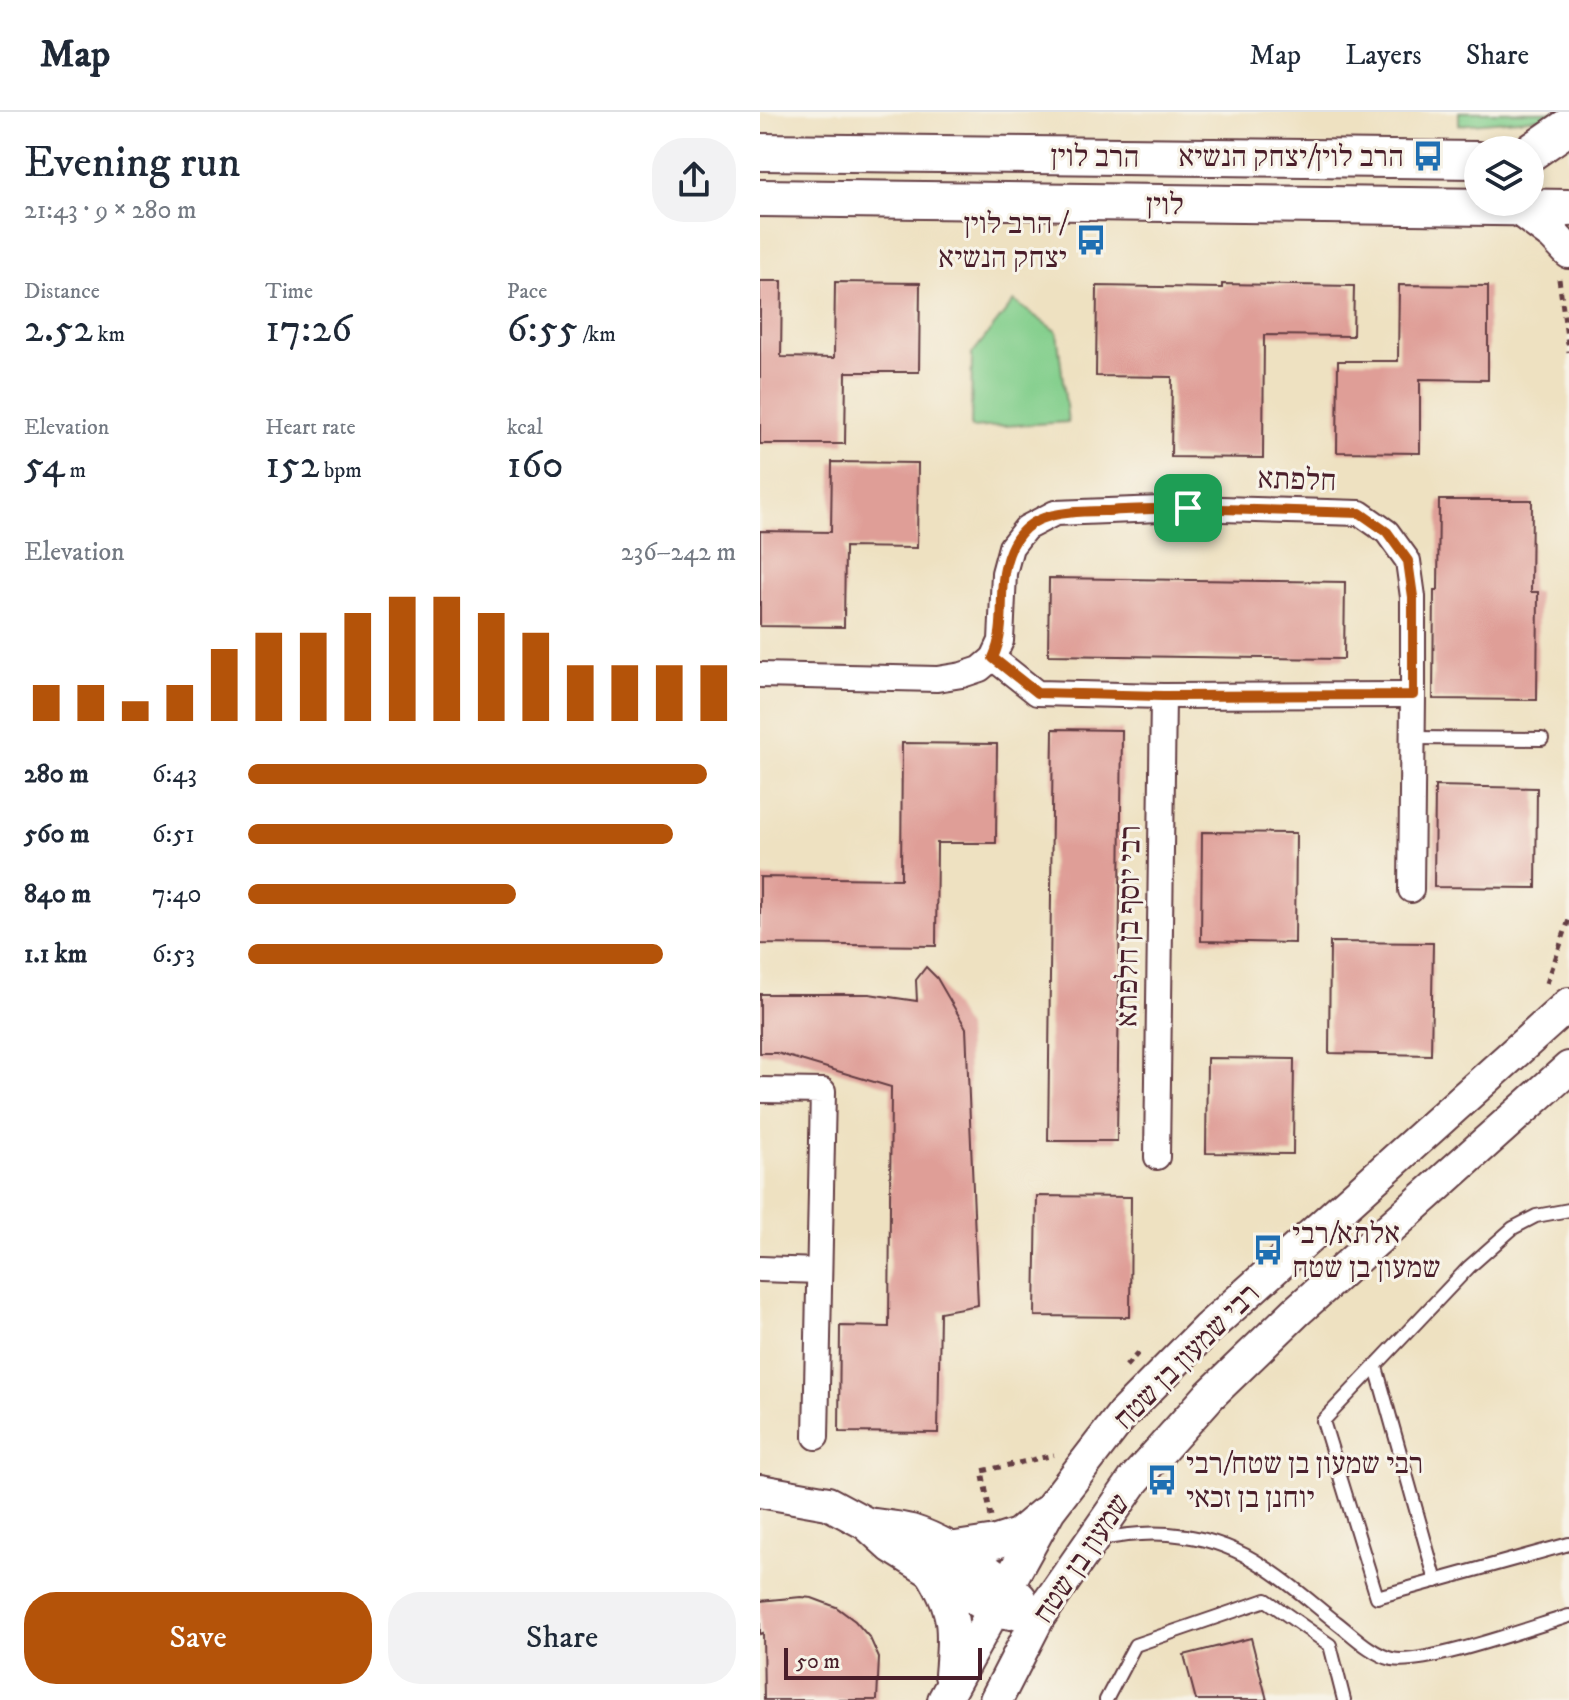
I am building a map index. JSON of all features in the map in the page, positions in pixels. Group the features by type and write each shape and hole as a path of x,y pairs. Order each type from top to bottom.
{"main road":[{"path":"1544,143 1569,126"},
{"name":"הרב לוין","path":"760,152 1464,160"},
{"path":"1544,161 1569,162"},
{"name":"לוין","path":"760,198 1464,207"},
{"name":"לוין","path":"1544,208 1569,208"}],"street":[{"path":"1528,216 1569,252"},
{"name":"חלפתא","path":"993,658 1001,641 1004,573 1011,547 1026,528 1055,513 1188,508 1360,513 1387,532 1408,561 1413,597 1413,695"},
{"path":"760,675 937,679 980,669 993,658 1037,693 1413,695 1411,890"},
{"name":"רבי יוסף בן חלפתא","path":"1157,1157 1163,696"},
{"name":"רבי שמעון בן שטח","path":"946,1694 1049,1510 1123,1414 1207,1329 1569,1004"},
{"name":"שמעון בן שטח","path":"996,1700 1038,1618 1134,1480 1210,1395 1297,1311 1569,1068"},
{"path":"760,1090 823,1091 816,1437"},
{"path":"760,1269 819,1271"},
{"path":"760,1491 828,1503 867,1524 892,1547 939,1558 1038,1618"},
{"path":"939,1558 1018,1535 1049,1510"},
{"path":"939,1558 955,1631 946,1694"}],"lane":[{"path":"1412,738 1542,739"},
{"path":"1569,1210 1536,1216 1513,1228 1469,1267 1323,1421 1377,1597 1569,1544"},
{"path":"1376,1367 1436,1581"},
{"path":"1092,1542 1144,1532 1191,1536 1215,1543 1262,1565 1369,1647 1391,1659 1422,1659 1569,1616"},
{"path":"1106,1700 1135,1645 1266,1600 1330,1645 1344,1700"}],"green space":[{"path":"1459,112 1565,112 1565,116 1459,125"},
{"path":"1014,301 1057,332 1068,422 971,428 972,354"}],"building":[{"path":"760,281 782,281 781,357 834,358 835,282 920,283 919,372 846,372 845,444 760,444"},
{"path":"1222,284 1354,286 1353,336 1264,335 1263,458 1171,457 1172,377 1096,376 1097,286 1222,288"},
{"path":"1399,285 1488,286 1488,380 1420,379 1420,453 1337,452 1338,361 1398,361"},
{"path":"832,462 918,463 917,548 845,547 844,627 760,626 760,531 831,532"},
{"path":"1439,500 1532,500 1531,592 1538,592 1537,700 1433,699"},
{"path":"1049,578 1345,582 1344,659 1048,655"},
{"path":"1053,729 1122,730 1117,1141 1048,1141"},
{"path":"902,743 997,744 996,843 937,843 936,946 760,944 760,877 901,879"},
{"path":"1435,786 1537,788 1536,888 1434,887"},
{"path":"1202,832 1296,833 1295,943 1201,941"},
{"path":"1330,942 1433,943 1431,1055 1329,1053"},
{"path":"926,967 937,978 966,1028 978,1305 940,1312 938,1433 839,1432 840,1326 889,1327 891,1087 777,1053 760,1053 760,994 869,994 917,1001 916,980"},
{"path":"1207,1058 1294,1059 1293,1154 1206,1153"},
{"path":"1037,1196 1131,1197 1130,1317 1035,1316"},
{"path":"801,1597 836,1607 855,1621 870,1638 879,1658 877,1700 764,1700 760,1601"},
{"path":"1251,1638 1267,1700 1196,1700 1184,1655"}],"place":[{"name":"הרב לוין/יצחק הנשיא","path":"1428,156"},
{"name":"הרב לוין / יצחק הנשיא","path":"1091,240"},
{"name":"אלתא/רבי שמעון בן שטח","path":"1268,1250"},
{"name":"רבי שמעון בן שטח/רבי יוחנן בן זכאי","path":"1162,1480"}],"route":[{"path":"1188,508 1360,513 1387,532 1408,561 1413,597 1413,695 1037,693 993,658 1001,641 1004,573 1011,547 1026,528 1055,513 1188,508"}]}
